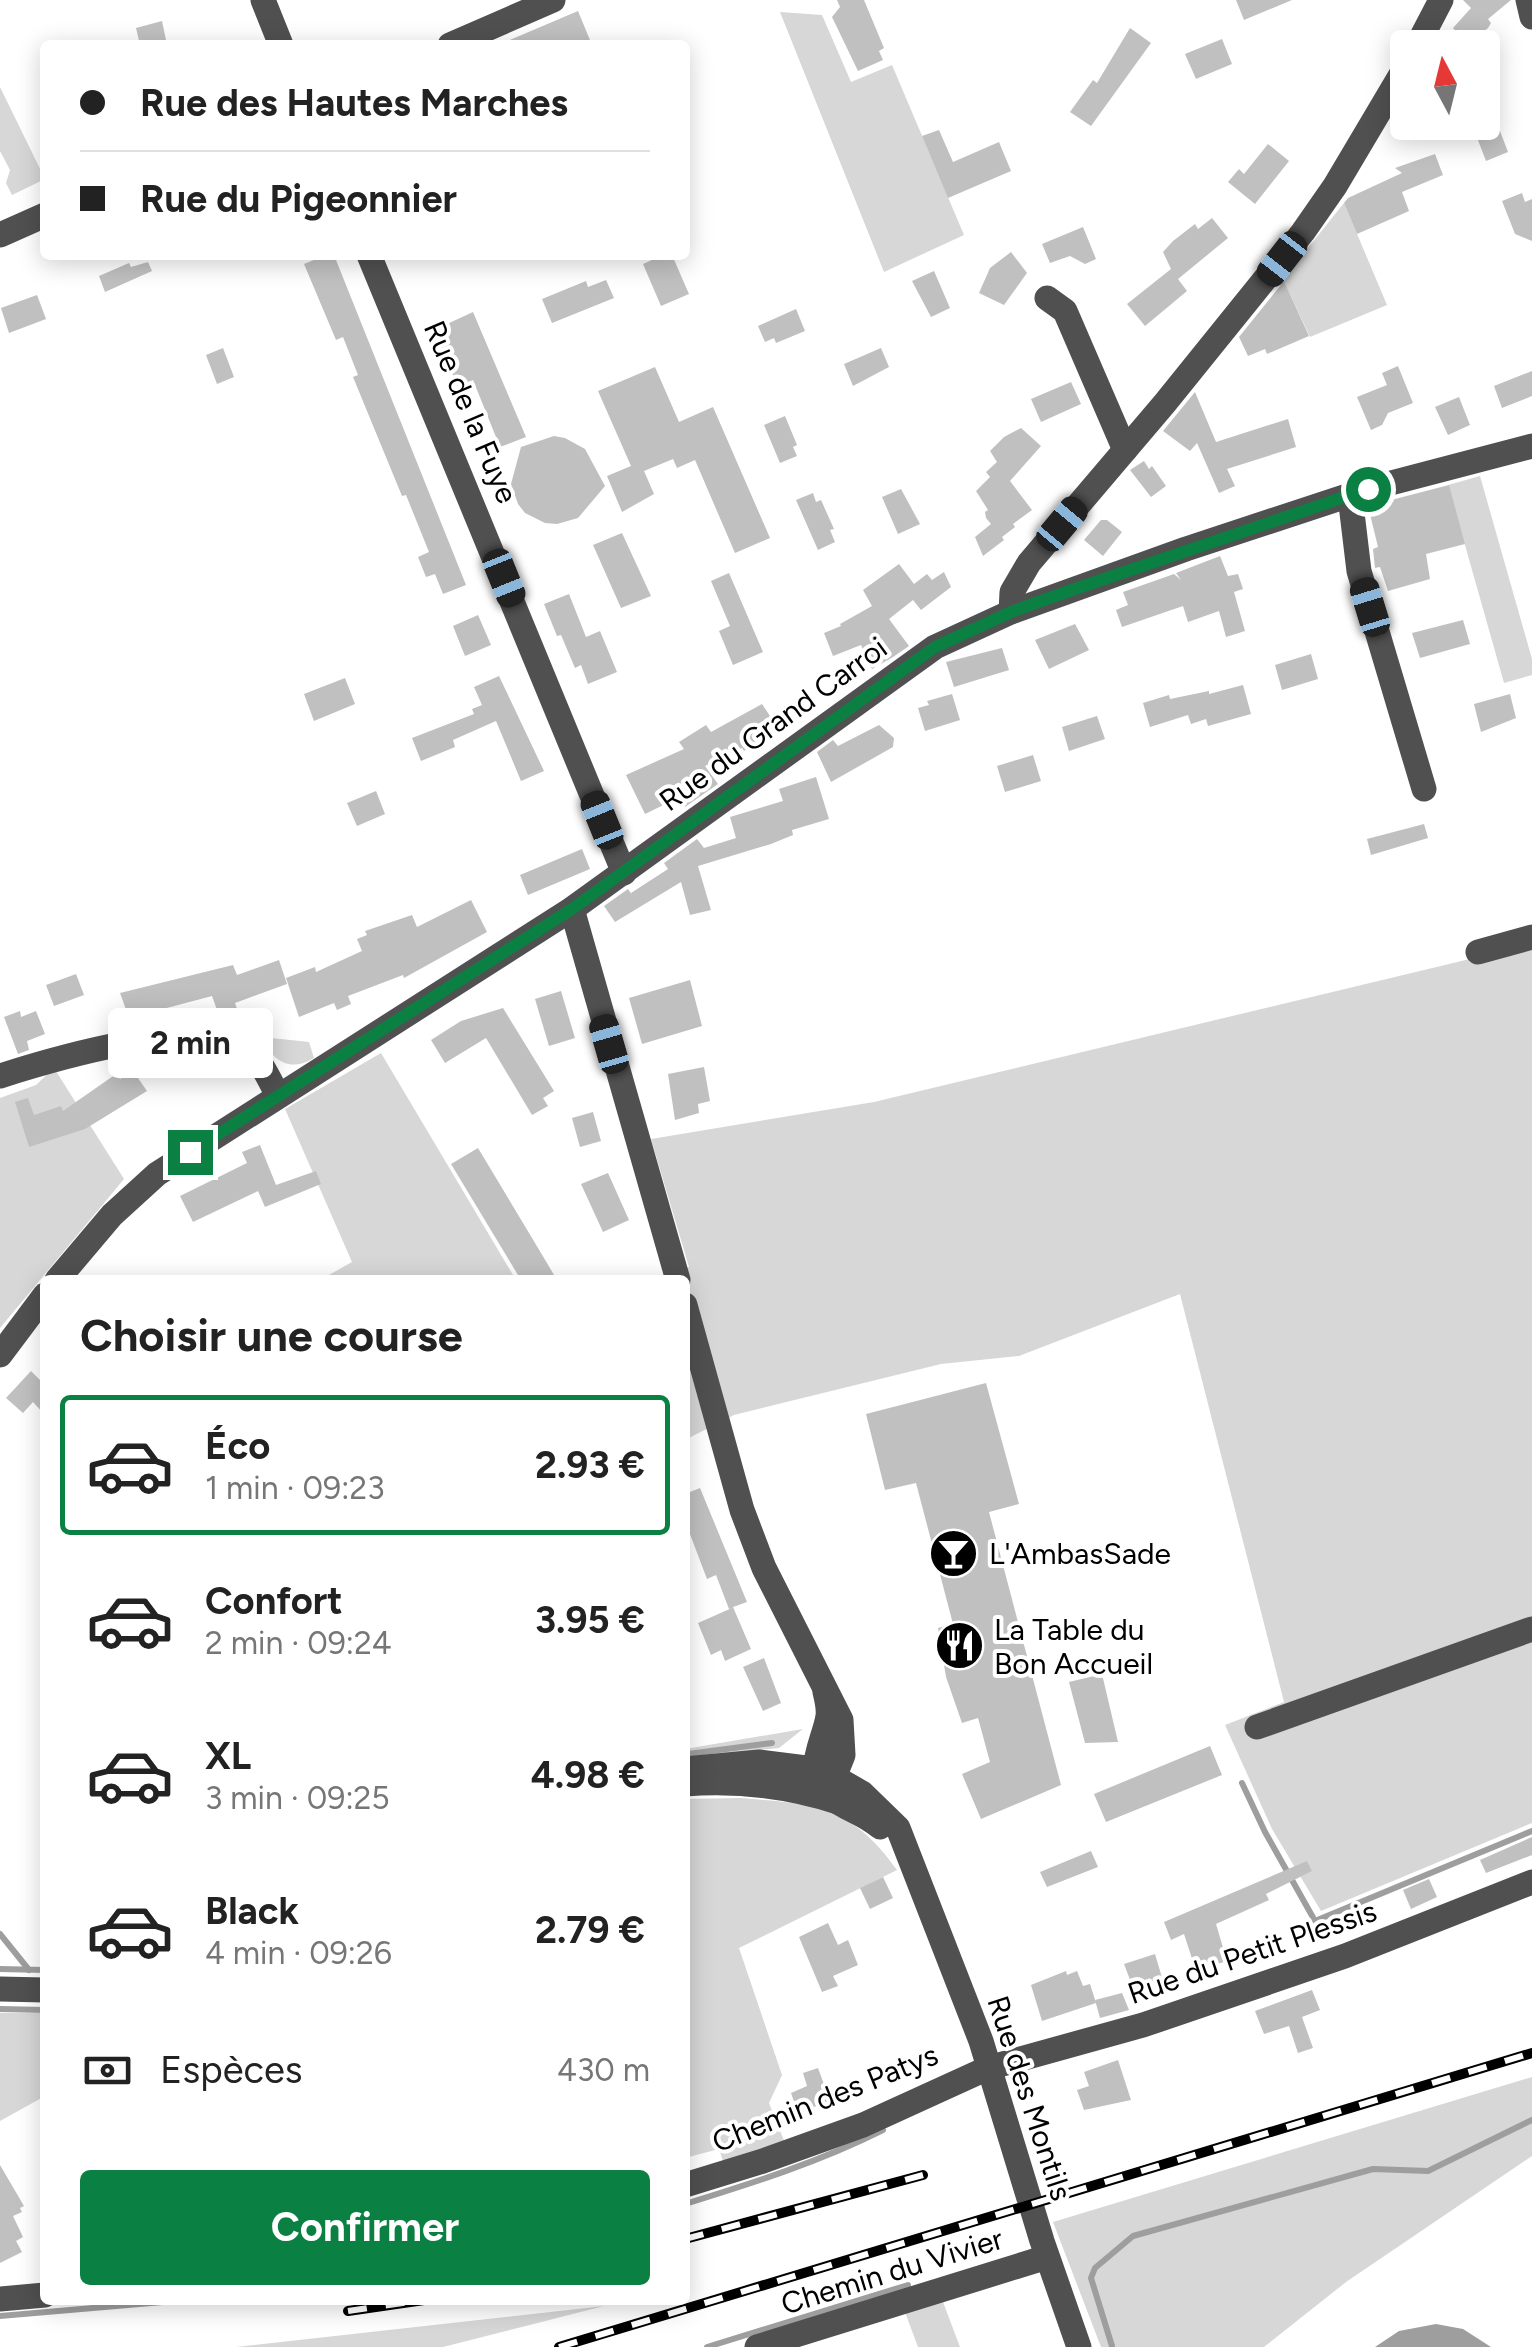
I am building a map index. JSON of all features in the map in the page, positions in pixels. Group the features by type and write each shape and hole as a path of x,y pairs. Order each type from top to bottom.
{"street":[{"path":"264,0 280,40"},
{"path":"462,40 554,0"},
{"path":"1425,30 1441,0"},
{"path":"1528,0 1532,17"},
{"path":"1021,609 1020,576 1302,232 1335,186 1390,93"},
{"path":"0,235 40,217"},
{"name":"Rue de la Fuye","path":"371,260 624,873"},
{"path":"1047,298 1066,311 1125,450"},
{"name":"Rue du Grand Carroi","path":"61,1275 112,1215 156,1174 572,909 935,647 1021,609 1186,549 1403,478 1532,446"},
{"path":"1350,496 1359,571 1424,788"},
{"path":"572,909 677,1275"},
{"path":"1478,952 1532,938"},
{"path":"0,1076 128,1042 201,1037 232,1040 245,1047 278,1096"},
{"path":"0,1355 40,1302"},
{"path":"690,1323 742,1510 764,1568 841,1720 844,1735 843,1755 823,1773 691,1779"},
{"path":"1257,1726 1532,1629"},
{"path":"788,1763 808,1752 820,1738 828,1720 824,1688"},
{"path":"820,1738 823,1773"},
{"path":"691,1779 728,1762 788,1763 823,1773"},
{"name":"Rue des Montils","path":"823,1773 829,1797 855,1808 882,1829 914,1870"},
{"name":"Rue des Montils","path":"823,1773 862,1793 898,1828 988,2068 1079,2347"},
{"path":"691,1779 769,1786 840,1802"},
{"name":"Rue du Petit Plessis","path":"988,2068 1143,2025 1345,1956 1532,1882"},
{"path":"0,1990 40,1990"},
{"name":"Chemin des Patys","path":"690,2183 863,2125 988,2068"},
{"name":"Chemin du Vivier","path":"756,2347 1047,2257"},
{"path":"0,2299 40,2296"}],"shaded area":[{"path":"780,12 822,15 851,82 892,65 964,235 884,272"},
{"path":"0,87 40,169 40,181 12,195 6,183 10,170 0,151"},
{"path":"1344,203 1387,305 1310,337 1283,279"},
{"path":"1480,476 1532,659 1532,675 1504,683 1448,485"},
{"path":"1532,944 1532,1823 1321,1911 1272,1829 1225,1725 1284,1702 1180,1294 1019,1356 941,1364 734,1415 690,1437 690,1275 667,1275 689,1267 651,1139 874,1102"},
{"path":"262,1037 309,1042 314,1058 297,1064 283,1062 271,1053"},
{"path":"381,1053 513,1275 329,1275 352,1262 285,1109"},
{"path":"54,1068 124,1179 44,1275 40,1275 0,1328 0,1098 36,1085"},
{"path":"803,1729 779,1748 690,1757 690,1748"},
{"path":"741,1798 830,1812 864,1833 897,1870 739,1948 782,2075 769,2103 789,2153 727,2173 719,2149 690,2157 690,1799"},
{"path":"0,2013 40,2013 40,2099 0,2121"},
{"path":"1532,2077 1532,2156 1346,2282 1264,2347 1101,2347 1053,2222"},
{"path":"943,2302 960,2347 918,2347 905,2312"},
{"path":"604,2306 443,2347 236,2347"},
{"path":"1436,2324 1463,2329 1491,2347 1375,2347 1399,2331"}],"building":[{"path":"837,0 864,0 884,48 879,51 883,60 858,71 832,17 840,7"},
{"path":"1236,0 1292,0 1244,20"},
{"path":"1463,0 1511,0 1488,19 1491,23 1486,30 1455,30 1471,8"},
{"path":"578,11 590,40 510,40"},
{"path":"162,21 166,40 139,40 136,28"},
{"path":"1130,28 1151,43 1091,126 1070,112 1093,80 1097,83"},
{"path":"1222,39 1232,64 1196,79 1185,54"},
{"path":"939,130 953,162 999,142 1011,171 948,198 922,136"},
{"path":"1500,131 1508,152 1486,161 1478,140 1500,140"},
{"path":"1268,144 1289,161 1255,204 1228,182 1239,169 1244,174"},
{"path":"1435,154 1443,175 1402,192 1409,211 1357,234 1344,203 1348,198 1402,173 1395,168"},
{"path":"1522,193 1525,202 1532,199 1532,241 1515,234 1502,201"},
{"path":"1212,218 1228,238 1178,279 1187,291 1145,326 1127,304 1171,269 1163,252 1173,241 1195,224 1198,229"},
{"path":"1083,227 1096,259 1085,264 1070,256 1050,263 1042,244"},
{"path":"1011,252 1027,273 1004,305 979,293 990,268"},
{"path":"336,260 466,585 443,594 435,574 426,577 418,557 429,552 353,377 358,375 343,337 336,340 304,264"},
{"path":"674,260 689,294 661,306 643,264"},
{"path":"148,262 152,271 105,292 99,276 129,263 131,267"},
{"path":"934,271 950,308 931,317 912,281"},
{"path":"606,280 614,298 552,323 542,299 586,281 588,287"},
{"path":"1284,281 1309,336 1267,354 1265,349 1248,356 1239,337"},
{"path":"37,295 46,319 9,333 1,308"},
{"path":"796,309 805,331 776,343 774,338 765,342 758,326"},
{"path":"473,312 526,437 500,447 473,380 458,387 434,330"},
{"path":"223,348 234,377 217,384 206,355"},
{"path":"881,348 889,367 853,386 844,364"},
{"path":"1398,366 1413,403 1388,413 1382,425 1371,430 1357,397 1387,385 1382,373"},
{"path":"655,367 679,422 713,407 770,538 735,553 695,460 677,468 673,459 644,471 654,494 622,512 607,476 631,466 598,391"},
{"path":"1532,371 1532,396 1502,408 1494,386"},
{"path":"1071,382 1081,404 1041,422 1031,399"},
{"path":"1195,392 1216,442 1288,419 1296,447 1227,469 1235,486 1219,493 1197,443 1190,451 1163,431"},
{"path":"1459,397 1470,425 1448,435 1435,407"},
{"path":"785,416 797,445 793,447 797,456 780,463 764,425"},
{"path":"1021,428 1041,446 1010,481 1032,510 983,556 975,537 991,524 986,518 988,510 976,491 990,477 986,472 997,462 990,451"},
{"path":"554,436 585,449 605,486 578,518 557,524 525,513 511,484 521,447"},
{"path":"1144,461 1166,486 1151,497 1130,470"},
{"path":"1449,485 1465,544 1426,554 1430,579 1388,591 1380,567 1375,568 1373,549 1378,547 1368,506"},
{"path":"901,489 920,524 898,534 882,497"},
{"path":"813,493 816,502 821,500 834,529 830,530 835,542 818,550 796,500"},
{"path":"1101,520 1122,532 1103,556 1084,540"},
{"path":"622,533 651,596 621,608 593,545"},
{"path":"1220,556 1228,576 1238,574 1243,589 1234,592 1245,631 1226,637 1219,611 1188,622 1183,606 1122,627 1116,610 1128,605 1123,592 1174,574 1181,580 1176,573"},
{"path":"899,564 914,584 927,574 932,580 944,572 951,587 921,610 913,600 889,619 909,646 893,657 872,669 861,645 833,656 824,633 872,606 863,590"},
{"path":"729,573 763,652 733,665 719,631 730,626 711,581"},
{"path":"569,594 586,637 600,631 617,672 588,684 581,665 575,668 561,635 557,636 544,604"},
{"path":"478,615 491,645 465,656 453,626"},
{"path":"1463,620 1470,644 1420,658 1412,633"},
{"path":"1075,624 1089,650 1049,669 1035,640"},
{"path":"1002,648 1009,670 954,687 946,662"},
{"path":"1311,654 1318,679 1282,690 1275,665"},
{"path":"499,676 544,771 521,781 496,721 453,740 455,747 421,761 412,738 474,714 472,709 482,705 474,687"},
{"path":"345,678 355,704 314,721 304,694"},
{"path":"1243,685 1251,714 1208,726 1206,719 1191,724 1188,715 1150,727 1143,703 1169,695 1170,699 1209,694"},
{"path":"952,694 960,720 925,731 918,708 929,705 927,701"},
{"path":"1510,694 1516,718 1481,732 1474,704"},
{"path":"762,704 778,728 744,751 742,748 705,766 718,784 685,807 680,797 645,814 626,775 684,749 679,742 706,725 711,732"},
{"path":"1097,716 1105,739 1069,751 1062,727"},
{"path":"879,725 894,738 893,747 831,782 817,752 833,740 838,746"},
{"path":"1033,755 1041,781 1005,792 997,766"},
{"path":"816,777 829,819 792,830 793,835 771,844 698,866 711,910 690,915 681,882 615,922 604,906 628,889 633,896 631,893 668,869 664,863 697,839 704,848 736,838 730,817 783,801 779,789"},
{"path":"376,791 385,814 357,826 347,803"},
{"path":"1424,824 1428,838 1371,855 1367,839"},
{"path":"582,849 590,869 528,895 520,875"},
{"path":"471,900 487,932 404,978 403,975 348,996 351,1004 337,1010 334,1003 299,1017 286,978 315,967 316,972 362,951 357,939 367,935 365,931 412,915 417,927"},
{"path":"279,960 287,984 235,1003 242,1023 221,1021 212,996 129,1018 120,993 233,965 237,975"},
{"path":"76,974 84,995 54,1006 46,985"},
{"path":"690,980 702,1026 642,1044 629,998"},
{"path":"561,991 575,1038 549,1046 535,999"},
{"path":"503,1008 554,1091 543,1098 548,1106 532,1115 486,1038 445,1063 431,1040 461,1021"},
{"path":"20,1011 21,1017 36,1011 45,1034 27,1041 29,1050 18,1054 4,1017"},
{"path":"704,1067 710,1101 698,1104 699,1113 675,1120 668,1074"},
{"path":"133,1071 147,1091 85,1129 29,1147 15,1102 28,1098 34,1115 61,1106 63,1111 116,1074 120,1079"},
{"path":"593,1112 601,1141 580,1147 572,1118"},
{"path":"260,1145 276,1185 316,1171 321,1184 265,1207 258,1191 193,1222 180,1196 247,1163 242,1152"},
{"path":"478,1148 554,1275 518,1275 451,1164"},
{"path":"608,1173 629,1220 603,1232 581,1184"},
{"path":"31,1371 40,1380 40,1410 33,1402 23,1413 6,1398"},
{"path":"986,1383 1019,1504 989,1512 1061,1785 981,1819 962,1774 990,1762 978,1718 962,1723 946,1677 938,1628 953,1624 916,1483 885,1490 866,1414"},
{"path":"700,1488 747,1602 733,1607 751,1649 725,1661 721,1650 711,1655 698,1623 732,1608 729,1609 716,1575 707,1579 690,1534 690,1492"},
{"path":"764,1658 781,1703 763,1711 743,1667"},
{"path":"1102,1674 1118,1742 1085,1743 1069,1682"},
{"path":"1210,1746 1222,1775 1106,1822 1094,1794"},
{"path":"1532,1837 1532,1855 1486,1873 1480,1860"},
{"path":"1091,1851 1098,1867 1047,1887 1040,1872"},
{"path":"1307,1861 1312,1871 1266,1894 1269,1900 1216,1924 1227,1961 1196,1971 1184,1934 1171,1940 1164,1922"},
{"path":"883,1877 893,1898 870,1909 860,1888"},
{"path":"1429,1879 1437,1897 1411,1909 1403,1890"},
{"path":"828,1923 838,1945 848,1940 858,1965 833,1976 838,1986 822,1992 799,1937"},
{"path":"1155,1954 1163,1981 1134,1990 1124,1964"},
{"path":"1066,1971 1067,1975 1077,1971 1083,1986 1090,1984 1096,2003 1042,2021 1031,1985"},
{"path":"1312,1990 1320,2010 1302,2017 1313,2048 1298,2053 1289,2026 1264,2034 1255,2011"},
{"path":"1122,1993 1129,2010 1100,2018 1095,2000"},
{"path":"1118,2060 1131,2100 1084,2110 1077,2090 1089,2086 1084,2072"},
{"path":"818,2068 830,2101 798,2113 791,2093 807,2086 803,2073"},
{"path":"0,2165 24,2206 20,2208 22,2212 13,2216 23,2237 16,2241 22,2252 0,2263"}],"waterway":[{"path":"690,1754 772,1743"},
{"path":"1242,1783 1315,1921 1532,1831"},
{"path":"0,1934 29,1970"},
{"path":"0,1969 40,1970"},
{"path":"0,2009 40,2010"},
{"path":"1112,2346 1091,2278 1095,2268 1133,2236 1373,2169 1428,2171 1532,2120"},
{"path":"690,2202 810,2162 883,2130"},
{"path":"707,2347 908,2285"},
{"path":"0,2316 128,2305"}],"railway":[{"path":"559,2347 1532,2053"},
{"path":"690,2238 923,2175"},
{"path":"348,2311 389,2305"}],"place":[{"name":"L'AmbasSade","path":"954,1553"},
{"name":"La Table du Bon Accueil","path":"959,1646"}],"route":[{"path":"190,1152 572,909 935,647 1011,612 1368,489"}]}
